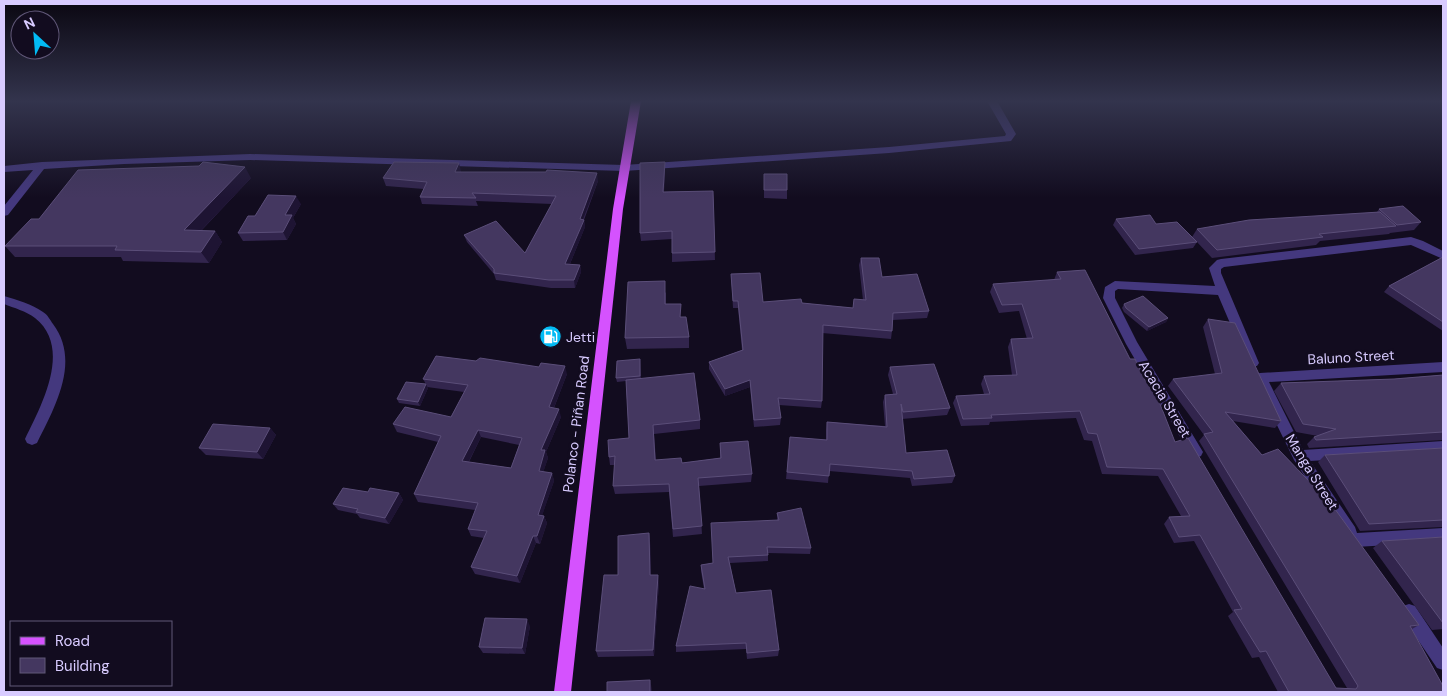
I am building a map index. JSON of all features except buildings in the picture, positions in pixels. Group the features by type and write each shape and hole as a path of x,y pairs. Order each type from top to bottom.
{"main road":[{"name":"Polanco - Piñan Road","path":"562,692 596,386 630,133"}],"street":[{"path":"4,169 42,165 250,157 624,168 889,150 1008,139 1011,133"},
{"path":"4,212 42,165"},
{"name":"Manga Street","path":"1367,555 1299,456 1260,378 1215,274 1221,263 1234,260 1410,241 1423,243 1431,250 1443,255"},
{"name":"Acacia Street","path":"1202,462 1132,344 1109,298 1109,290 1114,285 1222,291"},
{"path":"4,300 18,304 41,316 55,337 61,358 54,388 32,439"},
{"name":"Baluno Street","path":"1260,378 1443,367"},
{"path":"1299,456 1443,447"},
{"path":"1355,540 1443,535"},
{"path":"1400,601 1436,638 1443,662"}],"place":[{"name":"Jetti","path":"550,337"}]}
